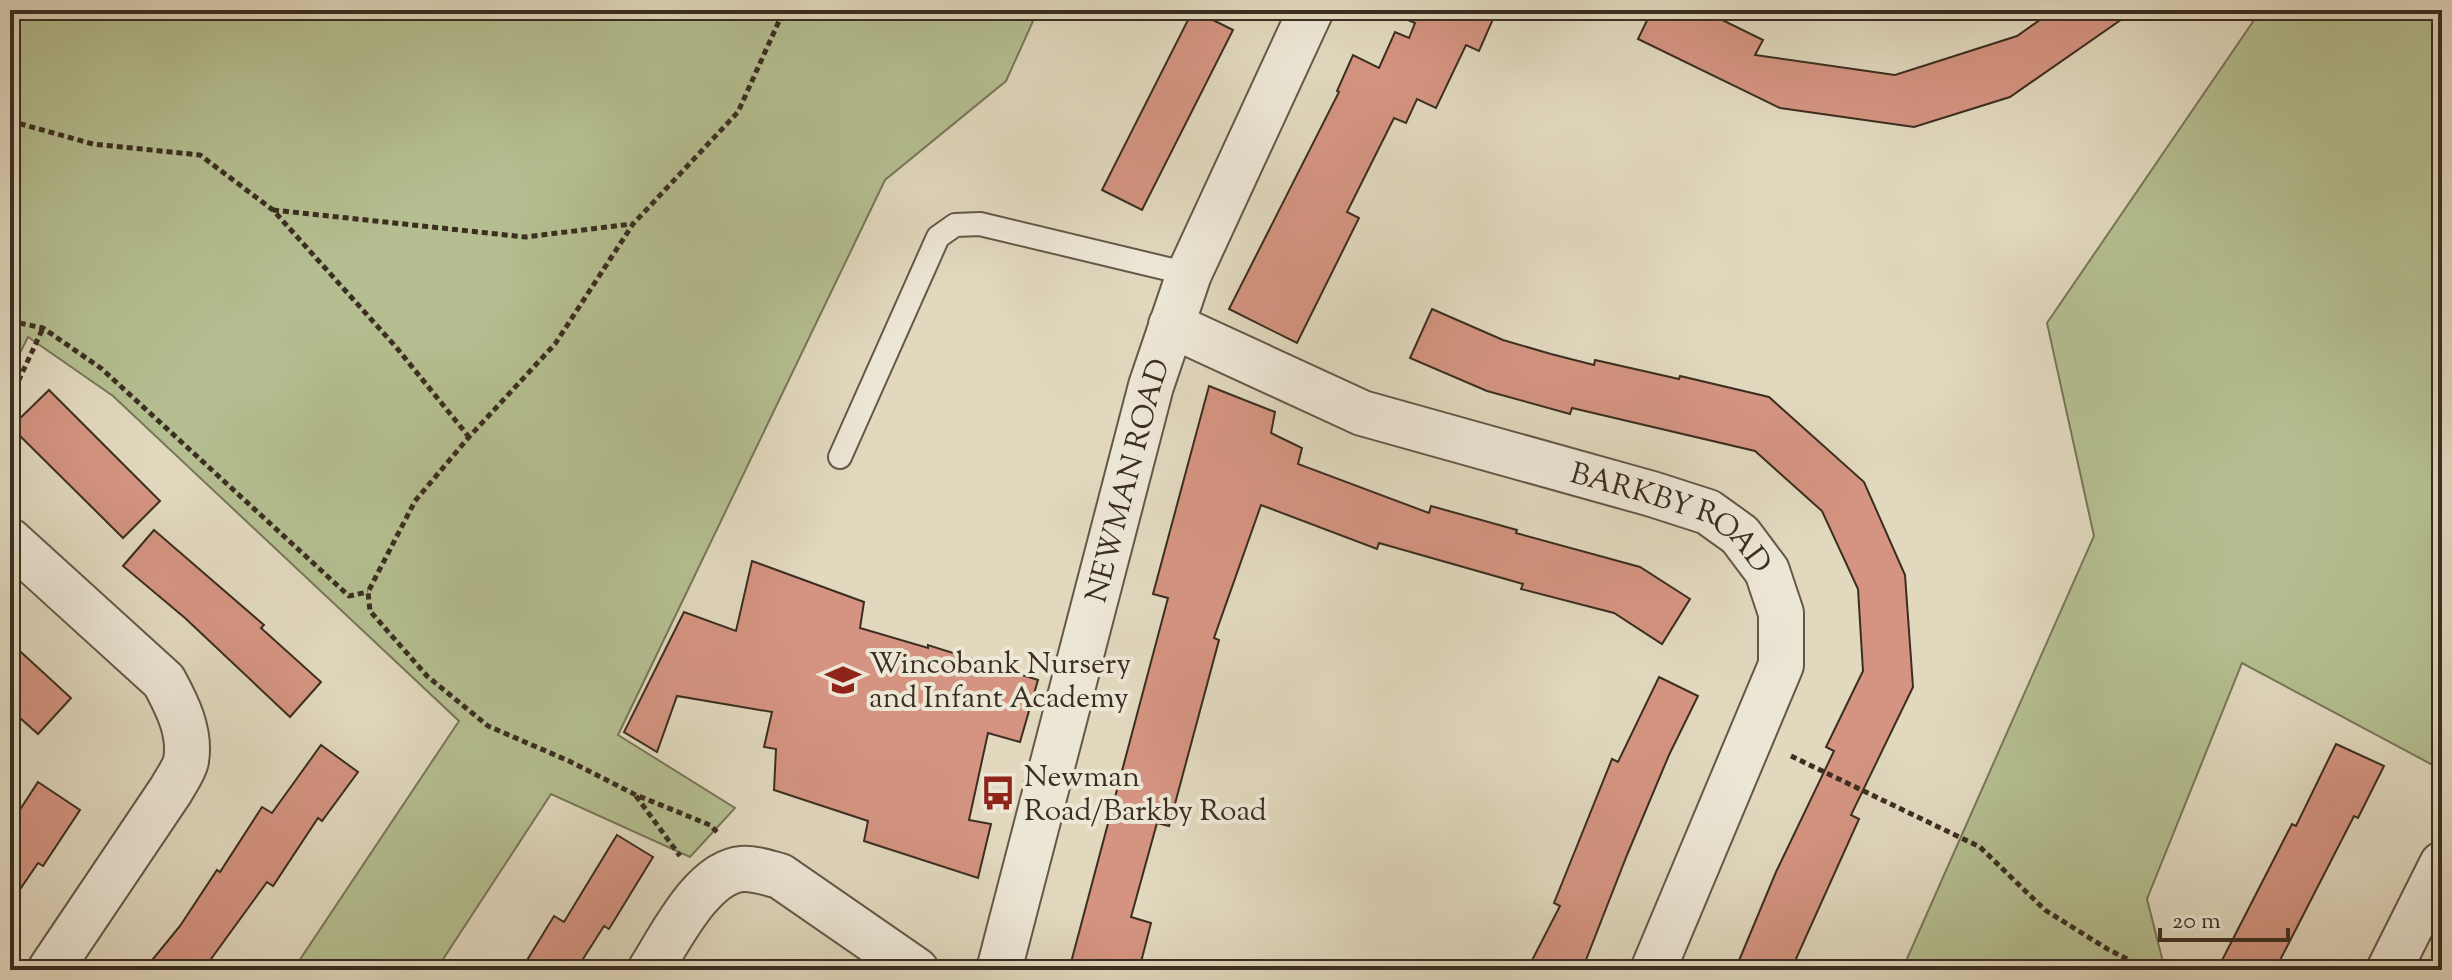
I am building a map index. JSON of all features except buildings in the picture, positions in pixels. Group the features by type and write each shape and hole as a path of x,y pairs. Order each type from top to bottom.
{"street":[{"name":"NEWMAN ROAD","path":"999,970 1147,401 1171,325 1189,274 1311,10"},
{"name":"BARKBY ROAD","path":"1171,325 1362,413 1708,512 1740,535 1767,571 1781,613 1781,665 1653,970"},
{"path":"10,541 164,681 179,710 186,733 186,762 171,790 50,970"},
{"path":"2389,970 2442,864"},
{"path":"650,970 728,878 780,876 916,970"}],"lane":[{"path":"840,457 938,237 955,225 980,224 1189,274"}],"path":[{"path":"728,878 710,825 636,795 569,761 488,726 427,676 370,611 368,592 415,501 555,344 633,224 738,112 784,10"},
{"path":"10,121 93,144 200,155 273,210 396,347 469,437"},
{"path":"273,210 525,237 633,224"},
{"path":"10,321 43,328 102,369 349,596 368,592"},
{"path":"10,399 43,328"},
{"path":"1750,737 1980,847 2045,910 2109,950 2150,970"},
{"path":"636,795 728,878"}],"green space":[{"path":"10,10 1038,10 1006,81 885,180 618,735 735,808 690,857 551,794 436,970 293,970 459,721 113,396 28,337 10,373"},
{"path":"2261,10 2442,10 2442,770 2242,663 2147,899 2163,962 2159,970 1902,970 2094,536 2047,323"}],"place":[{"name":"Wincobank Nursery and Infant Academy","path":"843,680"},
{"name":"Newman Road/Barkby Road","path":"998,793"}]}
